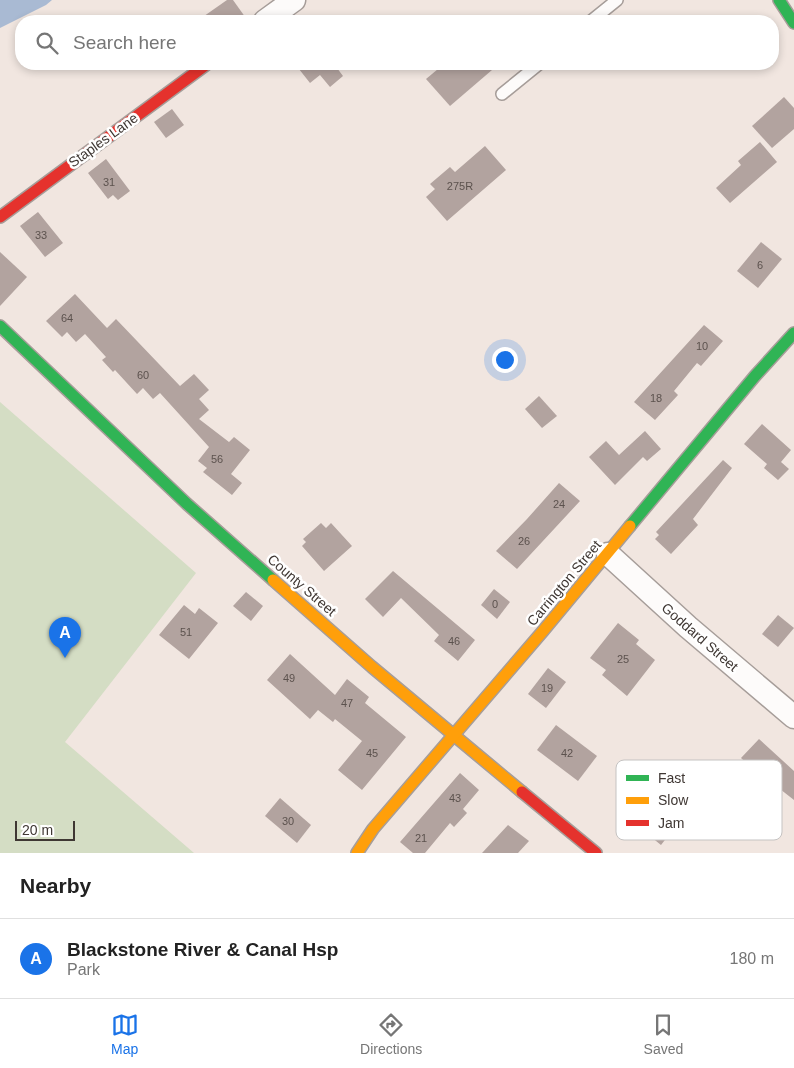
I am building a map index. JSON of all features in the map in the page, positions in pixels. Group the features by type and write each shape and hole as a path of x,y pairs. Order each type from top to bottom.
{"street":[{"path":"273,15 294,0"},
{"path":"779,0 794,23"},
{"name":"Staples Lane","path":"0,217 199,70"},
{"name":"County Street","path":"0,326 187,504 372,667 596,853"},
{"name":"Carrington Street","path":"357,853 373,829 608,554 755,376 794,333"},
{"name":"Goddard Street","path":"608,554 688,628 794,717"}],"lane":[{"path":"599,15 617,0"},
{"path":"502,94 532,70"}],"green space":[{"path":"0,402 196,573 65,742 194,853 0,853"}],"water":[{"path":"0,0 52,0 26,15 15,15 15,20 0,28"}],"building":[{"path":"227,0 233,0 244,15 206,15"},
{"path":"300,70 338,70 343,76 330,87 320,75 310,83"},
{"path":"437,70 492,70 450,106 426,79"},
{"path":"784,97 794,108 794,129 772,148 752,126"},
{"path":"172,109 184,125 166,138 154,122"},
{"path":"760,142 777,162 730,203 716,188 741,165 738,161"},
{"path":"485,146 506,170 447,221 426,197 435,189 430,184 450,167 455,172"},
{"path":"106,159 130,191 118,200 113,195 108,199 88,173"},
{"path":"38,212 63,243 45,257 20,226"},
{"path":"761,242 782,259 758,288 737,271"},
{"path":"0,252 27,277 0,306"},
{"path":"75,294 107,328 116,319 180,386 194,374 209,390 199,399 209,410 199,419 229,442 234,437 250,450 231,474 242,483 232,495 203,472 207,468 198,461 209,447 160,393 153,399 143,388 137,394 115,370 113,372 102,360 106,357 85,334 76,342 67,332 62,337 46,321"},
{"path":"704,325 723,341 701,366 697,363 674,391 678,395 655,420 634,402"},
{"path":"539,396 557,416 542,428 525,409"},
{"path":"762,424 791,450 781,462 789,469 778,480 764,468 767,464 744,444"},
{"path":"645,431 661,449 647,461 643,457 615,485 589,457 606,441 619,455"},
{"path":"723,460 732,468 693,519 698,525 671,554 655,539 659,535 656,532"},
{"path":"559,483 580,501 517,569 496,551"},
{"path":"321,523 326,528 331,523 352,546 324,571 302,546 306,542 303,539"},
{"path":"393,571 475,640 458,661 434,641 439,635 401,598 383,617 365,599"},
{"path":"494,589 510,602 497,619 481,605"},
{"path":"246,592 263,606 251,621 233,606"},
{"path":"184,605 195,614 199,608 218,623 189,659 159,635"},
{"path":"778,615 794,628 778,647 762,634"},
{"path":"618,623 639,640 636,644 655,660 627,696 602,675 606,670 590,658"},
{"path":"290,654 335,695 347,679 369,697 365,703 406,737 362,790 338,770 362,741 335,719 333,722 318,710 310,719 267,680"},
{"path":"548,668 566,682 546,708 528,694"},
{"path":"556,725 597,756 578,781 537,750"},
{"path":"759,739 782,760 743,760 741,758"},
{"path":"782,760 794,771 794,800 782,791"},
{"path":"460,773 479,790 463,809 467,813 454,827 450,823 425,853 413,853 400,842"},
{"path":"280,798 311,825 297,843 265,816"},
{"path":"508,825 529,841 518,853 482,853"},
{"path":"655,840 665,840 661,845"}],"traffic: fast":[{"path":"779,0 794,23"},
{"path":"0,326 187,504 273,580"},
{"path":"630,526 755,376 794,333"}],"traffic: slow":[{"path":"357,853 373,829 543,631 630,526"},
{"path":"273,580 372,667 522,792"}],"traffic: jam":[{"path":"0,217 199,70"},
{"path":"522,792 596,853"}],"place":[{"name":"Blackstone River & Canal Hsp","path":"65,658"}]}
